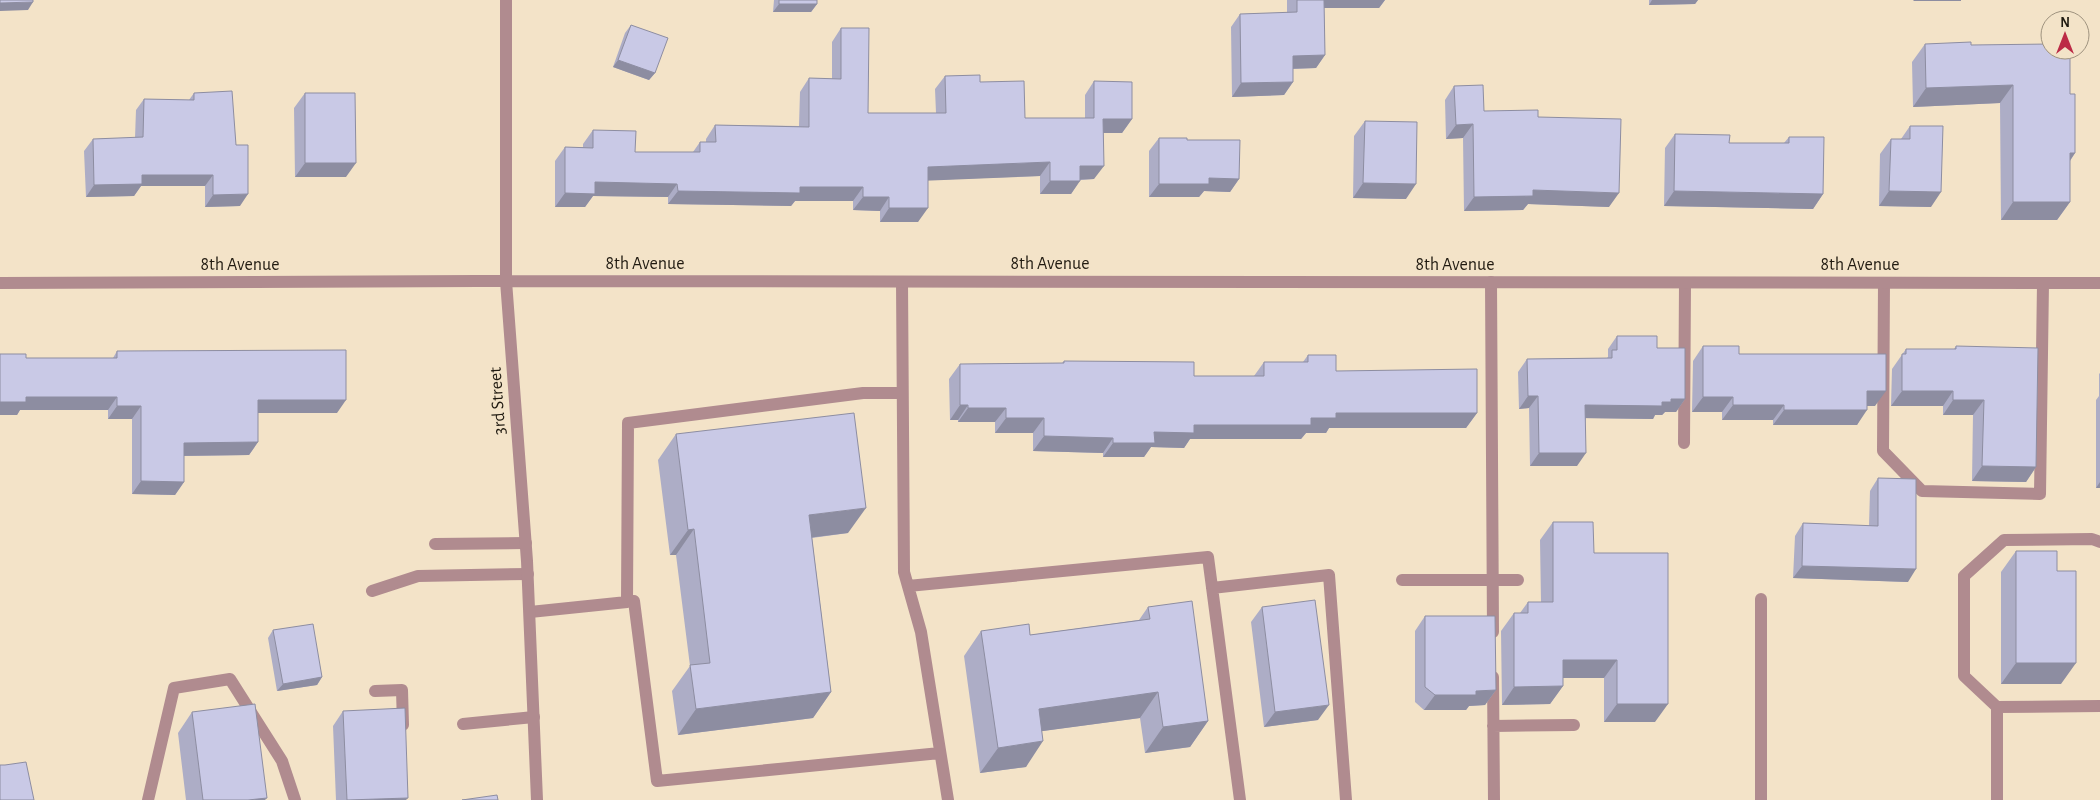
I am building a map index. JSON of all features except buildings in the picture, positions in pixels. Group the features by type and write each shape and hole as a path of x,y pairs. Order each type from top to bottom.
{"street":[{"name":"3rd Street","path":"506,0 506,281 528,574 537,800"},
{"name":"8th Avenue","path":"0,284 506,281 2100,284"},
{"path":"902,282 904,572 921,632 948,800"},
{"path":"1490,282 1493,648"},
{"path":"1684,443 1685,283"},
{"path":"1884,283 1883,451 1922,491 2040,494 2042,284"},
{"path":"530,612 627,602 628,423 863,392 902,392"},
{"path":"2100,542 2092,539 2004,540 1964,576 1964,676 1996,707 2100,706"},
{"path":"435,544 526,544"},
{"path":"908,586 1208,557 1240,800"},
{"path":"372,591 418,576 528,574"},
{"path":"1212,588 1329,575 1346,800"},
{"path":"1402,580 1518,580"},
{"path":"1761,599 1761,800"},
{"path":"634,601 657,781 940,753"},
{"path":"1493,668 1494,800"},
{"path":"148,800 174,688 230,680 282,761 295,800"},
{"path":"375,691 402,690 403,740"},
{"path":"1996,707 1997,800"},
{"path":"464,724 534,717"},
{"path":"1493,726 1574,725"}]}
